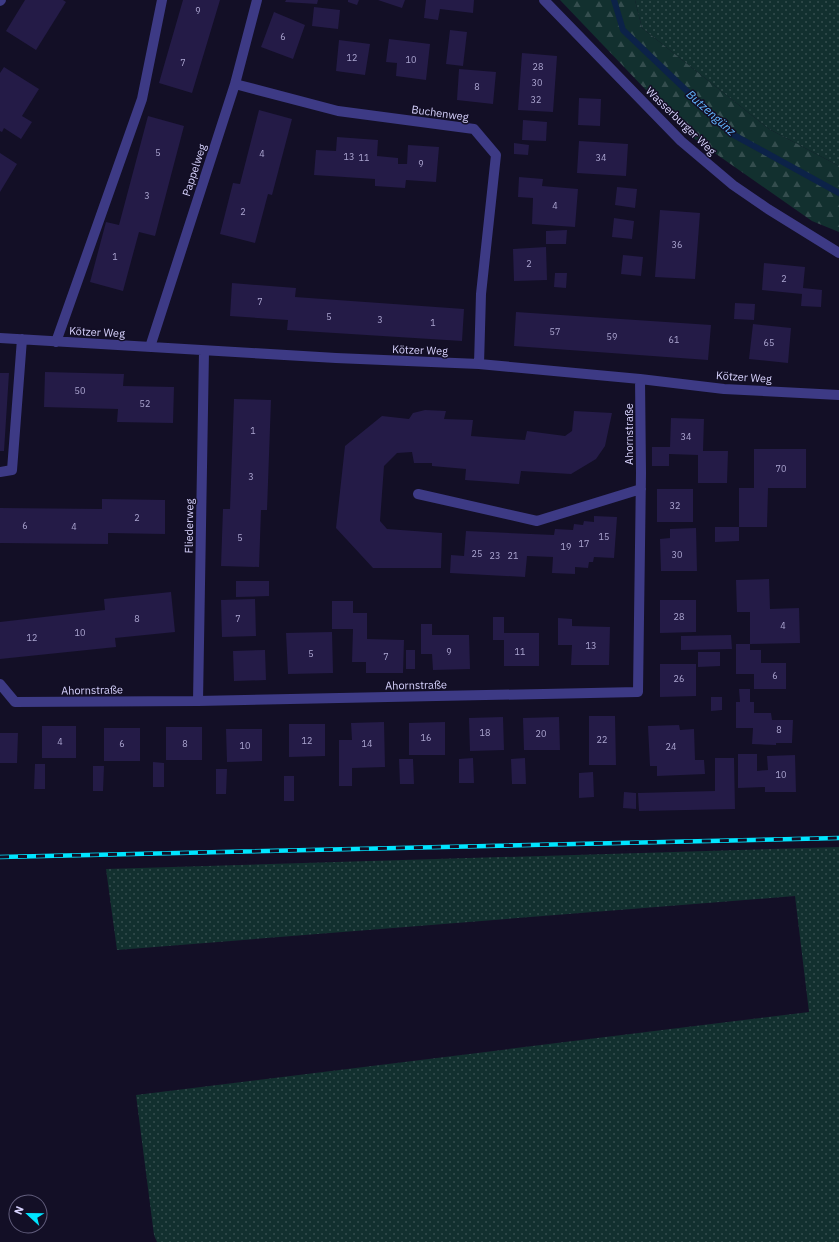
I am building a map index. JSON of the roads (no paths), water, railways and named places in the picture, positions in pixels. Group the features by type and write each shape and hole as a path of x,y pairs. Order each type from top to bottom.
{"street":[{"path":"56,342 142,99 162,0"},
{"name":"Pappelweg","path":"150,347 235,84 257,0"},
{"name":"Wasserburger Weg","path":"544,0 681,141 733,185 768,209 839,253"},
{"name":"Buchenweg","path":"235,84 338,111 474,129 496,155 481,294 479,364"},
{"name":"Kötzer Weg","path":"0,338 204,351 479,364 640,379 737,390 839,395"},
{"path":"0,472 12,470 22,339"},
{"name":"Fliederweg","path":"198,701 204,351"},
{"name":"Ahornstraße","path":"0,684 15,702 198,701 638,692 641,489 640,379"},
{"path":"418,494 537,521 641,489"}],"waterway":[{"name":"Butzengünz","path":"614,0 623,30 732,134 839,193"}],"railway":[{"path":"0,857 839,838"}]}
